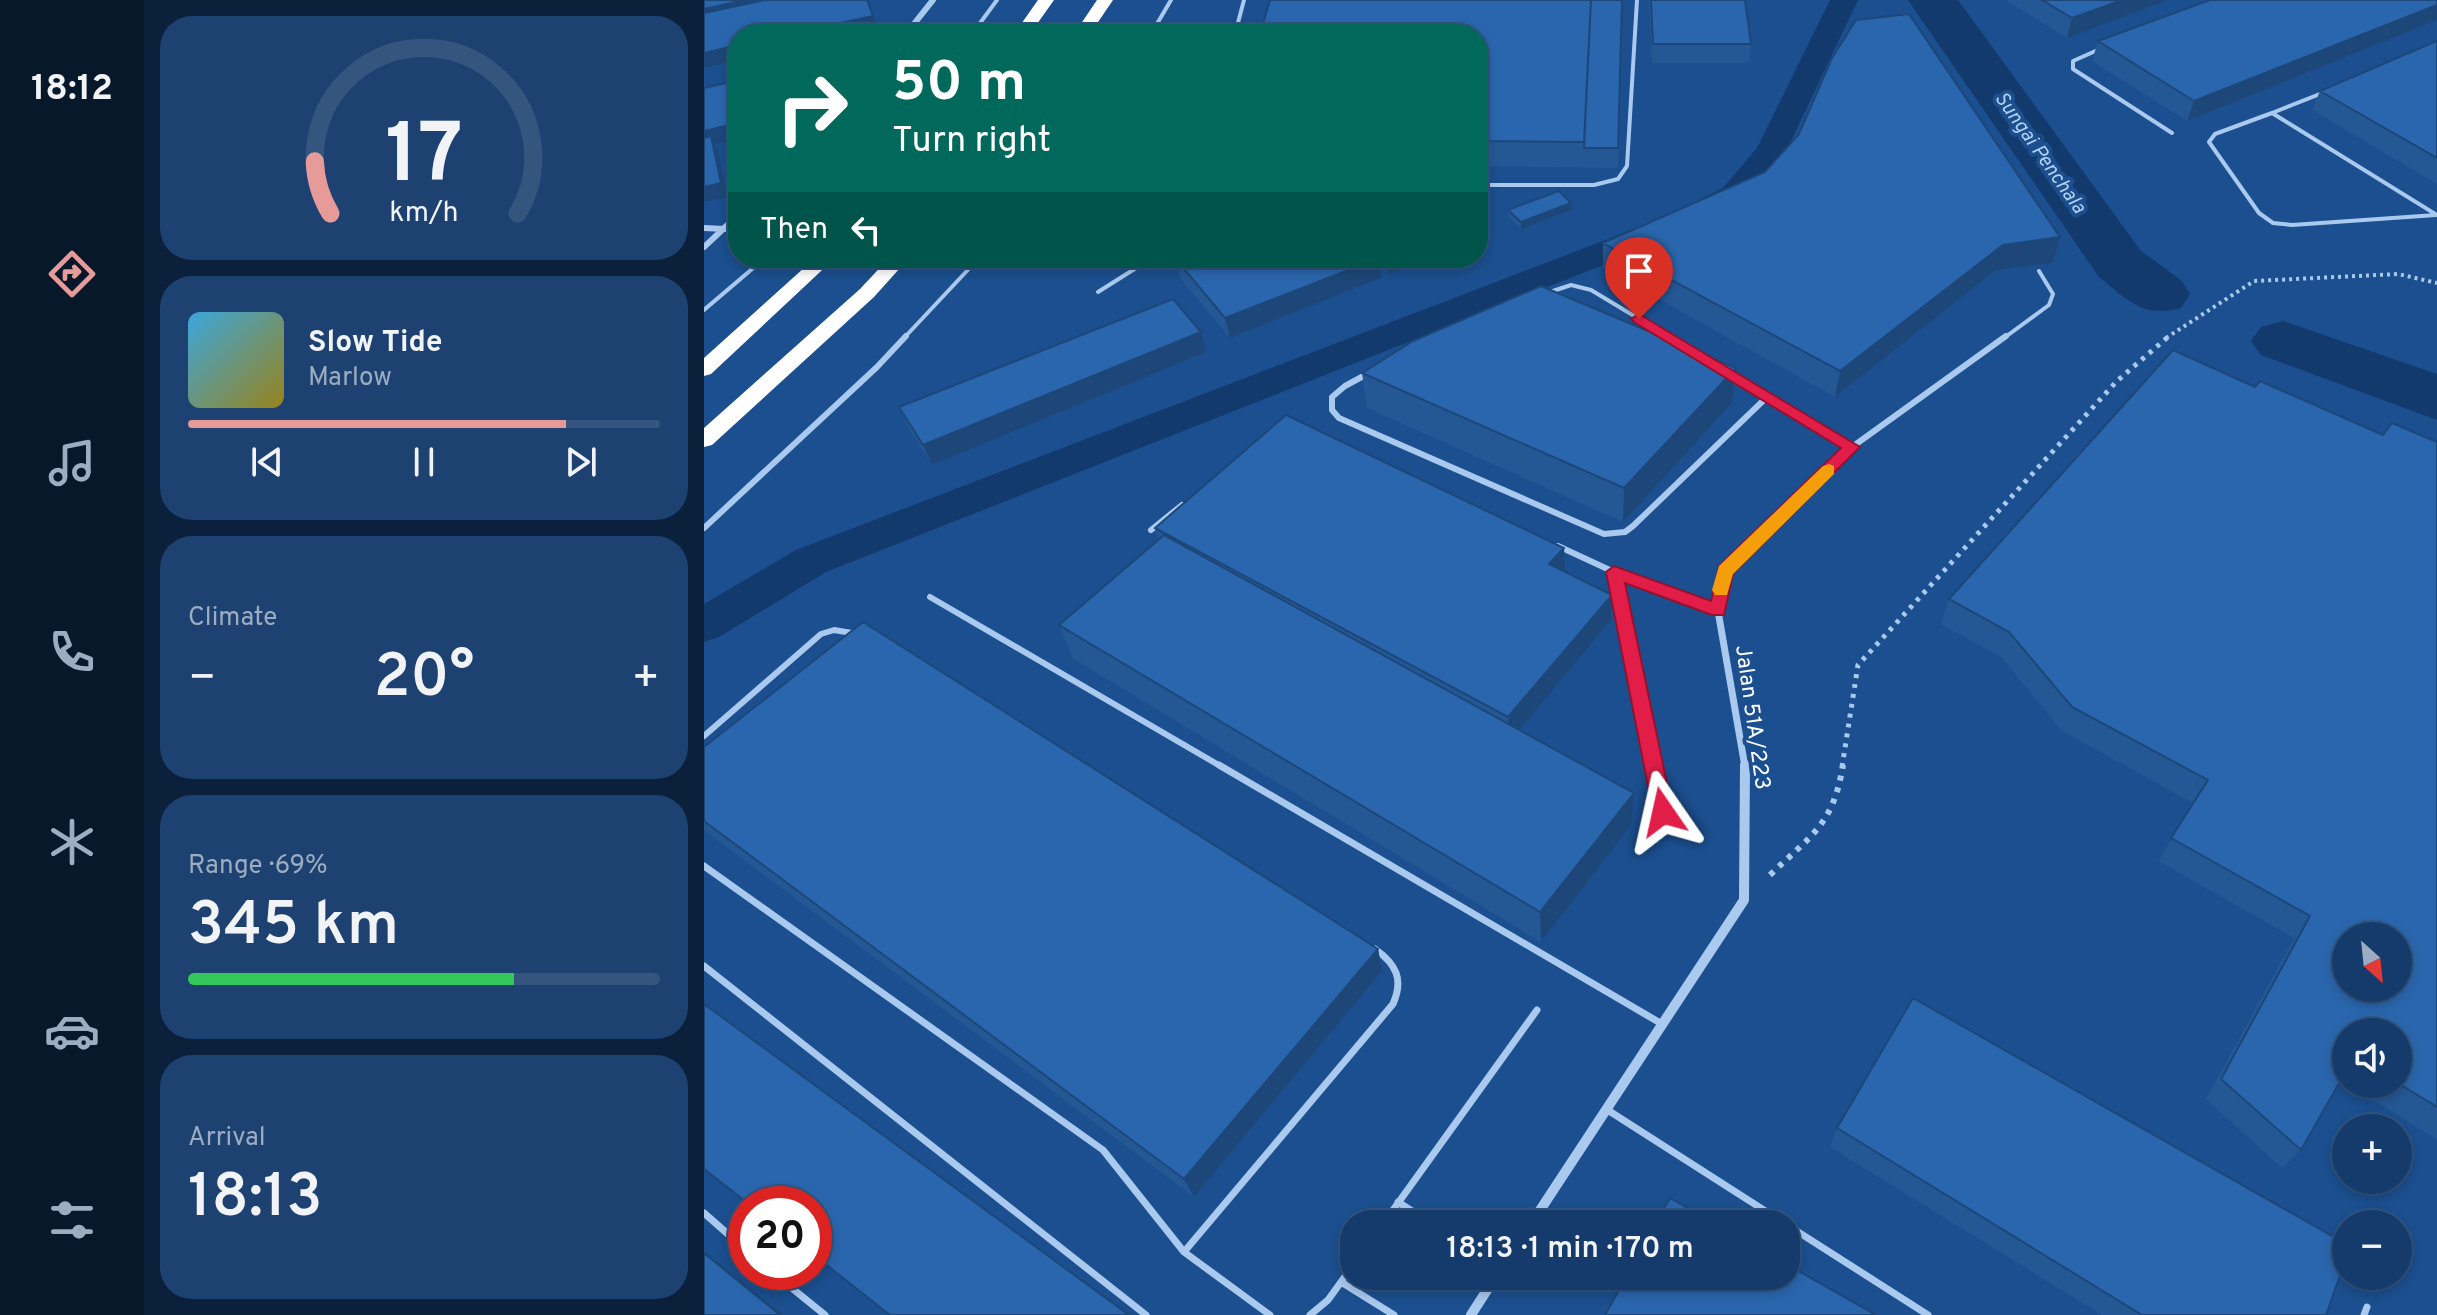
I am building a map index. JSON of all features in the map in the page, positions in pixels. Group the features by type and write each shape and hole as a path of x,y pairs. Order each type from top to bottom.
{"highway":[{"path":"1029,24 1046,0"},
{"path":"1089,24 1105,0"},
{"path":"704,369 815,268"},
{"path":"704,440 867,293 891,268"}],"street":[{"path":"914,24 933,0"},
{"path":"704,247 728,226"},
{"path":"704,228 725,229"},
{"name":"Jalan 51A/223","path":"1744,900 1747,777 1718,611 1725,571 1852,447"},
{"path":"1540,1210 1744,900"},
{"path":"1471,1315 1487,1290"}],"lane":[{"path":"979,24 997,0"},
{"path":"1157,24 1171,0"},
{"path":"1238,24 1244,0"},
{"path":"1488,185 1594,185 1618,179 1627,166 1637,0"},
{"path":"2107,47 2073,61 2073,69 2172,133"},
{"path":"2339,87 2215,134 2209,142 2264,218 2292,225 2437,215"},
{"path":"2272,113 2437,215"},
{"path":"704,310 753,268"},
{"path":"704,528 877,367 970,268"},
{"path":"1098,292 1136,268"},
{"path":"1727,372 1852,447 2049,305 2053,294 2039,271"},
{"path":"1536,297 1560,288 1582,286 1700,355"},
{"path":"1380,367 1331,396 1328,404 1331,412 1347,422 1604,534 1625,532 1633,526 1767,397"},
{"path":"1151,530 1187,501"},
{"path":"1546,541 1614,572 1718,611"},
{"path":"1614,572 1663,812"},
{"path":"930,597 1662,1024"},
{"path":"704,736 821,634 847,630 867,636"},
{"path":"704,866 1103,1150 1184,1252 1270,1315"},
{"path":"1184,1252 1393,1004 1401,978 1396,967 1362,941"},
{"path":"704,966 1146,1315"},
{"path":"1393,1210 1537,1010"},
{"path":"1606,1109 1928,1315"},
{"path":"1398,1202 1410,1210"},
{"path":"704,1213 728,1234"},
{"path":"1310,1315 1328,1300 1340,1283"},
{"path":"794,1290 825,1315"},
{"path":"1354,1290 1394,1315"}],"path":[{"path":"1744,900 1826,821 1838,796 1858,665 2117,381 2155,345 2254,281 2398,274 2437,283"}],"building":[{"path":"704,0 745,0 704,9"},
{"path":"765,0 867,0 873,16 836,24 728,24 728,47 704,53 704,13"},
{"path":"1270,0 1591,0 1584,142 1488,141 1488,24 1263,24"},
{"path":"1591,0 1622,0 1618,148 1584,148"},
{"path":"1651,0 1745,0 1751,44 1653,44"},
{"path":"2042,0 2122,0 2072,18"},
{"path":"2210,0 2437,0 2437,5 2194,101 2098,41"},
{"path":"1909,14 2060,237 2003,245 1840,371 1603,243 1765,172 1799,134 1832,58 1856,20"},
{"path":"2437,41 2437,158 2320,91"},
{"path":"728,82 728,125 704,131 704,88"},
{"path":"711,136 721,183 704,187 704,138"},
{"path":"1559,191 1571,203 1521,222 1508,210"},
{"path":"1183,268 1353,268 1225,318"},
{"path":"1541,286 1736,368 1624,488 1362,373 1413,341"},
{"path":"1173,299 1201,332 923,445 899,407"},
{"path":"2173,350 2255,387 2260,381 2383,435 2392,423 2437,442 2437,1107 2412,1092 2412,1018 2332,1018 2332,1096 2301,1150 2221,1079 2310,916 2171,838 2208,780 2072,707 2009,632 1949,599"},
{"path":"1286,415 1564,548 1549,564 1612,595 1508,717 1155,528"},
{"path":"1164,535 1634,793 1540,912 1059,625"},
{"path":"863,622 1378,949 1184,1179 704,821 704,747"},
{"path":"1913,998 2332,1236 2332,1290 2335,1290 2326,1315 2142,1315 1837,1128"},
{"path":"704,1004 1129,1315 890,1315 832,1269 832,1186 728,1188 704,1169"},
{"path":"1670,1198 1691,1210 1663,1210"},
{"path":"704,1253 728,1273 728,1290 749,1290 780,1315 704,1315"},
{"path":"1800,1272 1876,1315 1605,1315 1619,1290 1800,1290"}],"waterway":[{"path":"704,625 811,561 1675,225 1735,195 1772,151 1844,0"},
{"name":"Sungai Penchala","path":"1933,0 2120,264 2159,294"},
{"name":"Sungai Penchala","path":"2283,341 2437,398"}],"slow traffic":[{"path":"1721,590 1725,571 1829,470"}],"route":[{"path":"1639,319 1852,447 1725,571 1718,611 1614,572 1663,812"}]}
